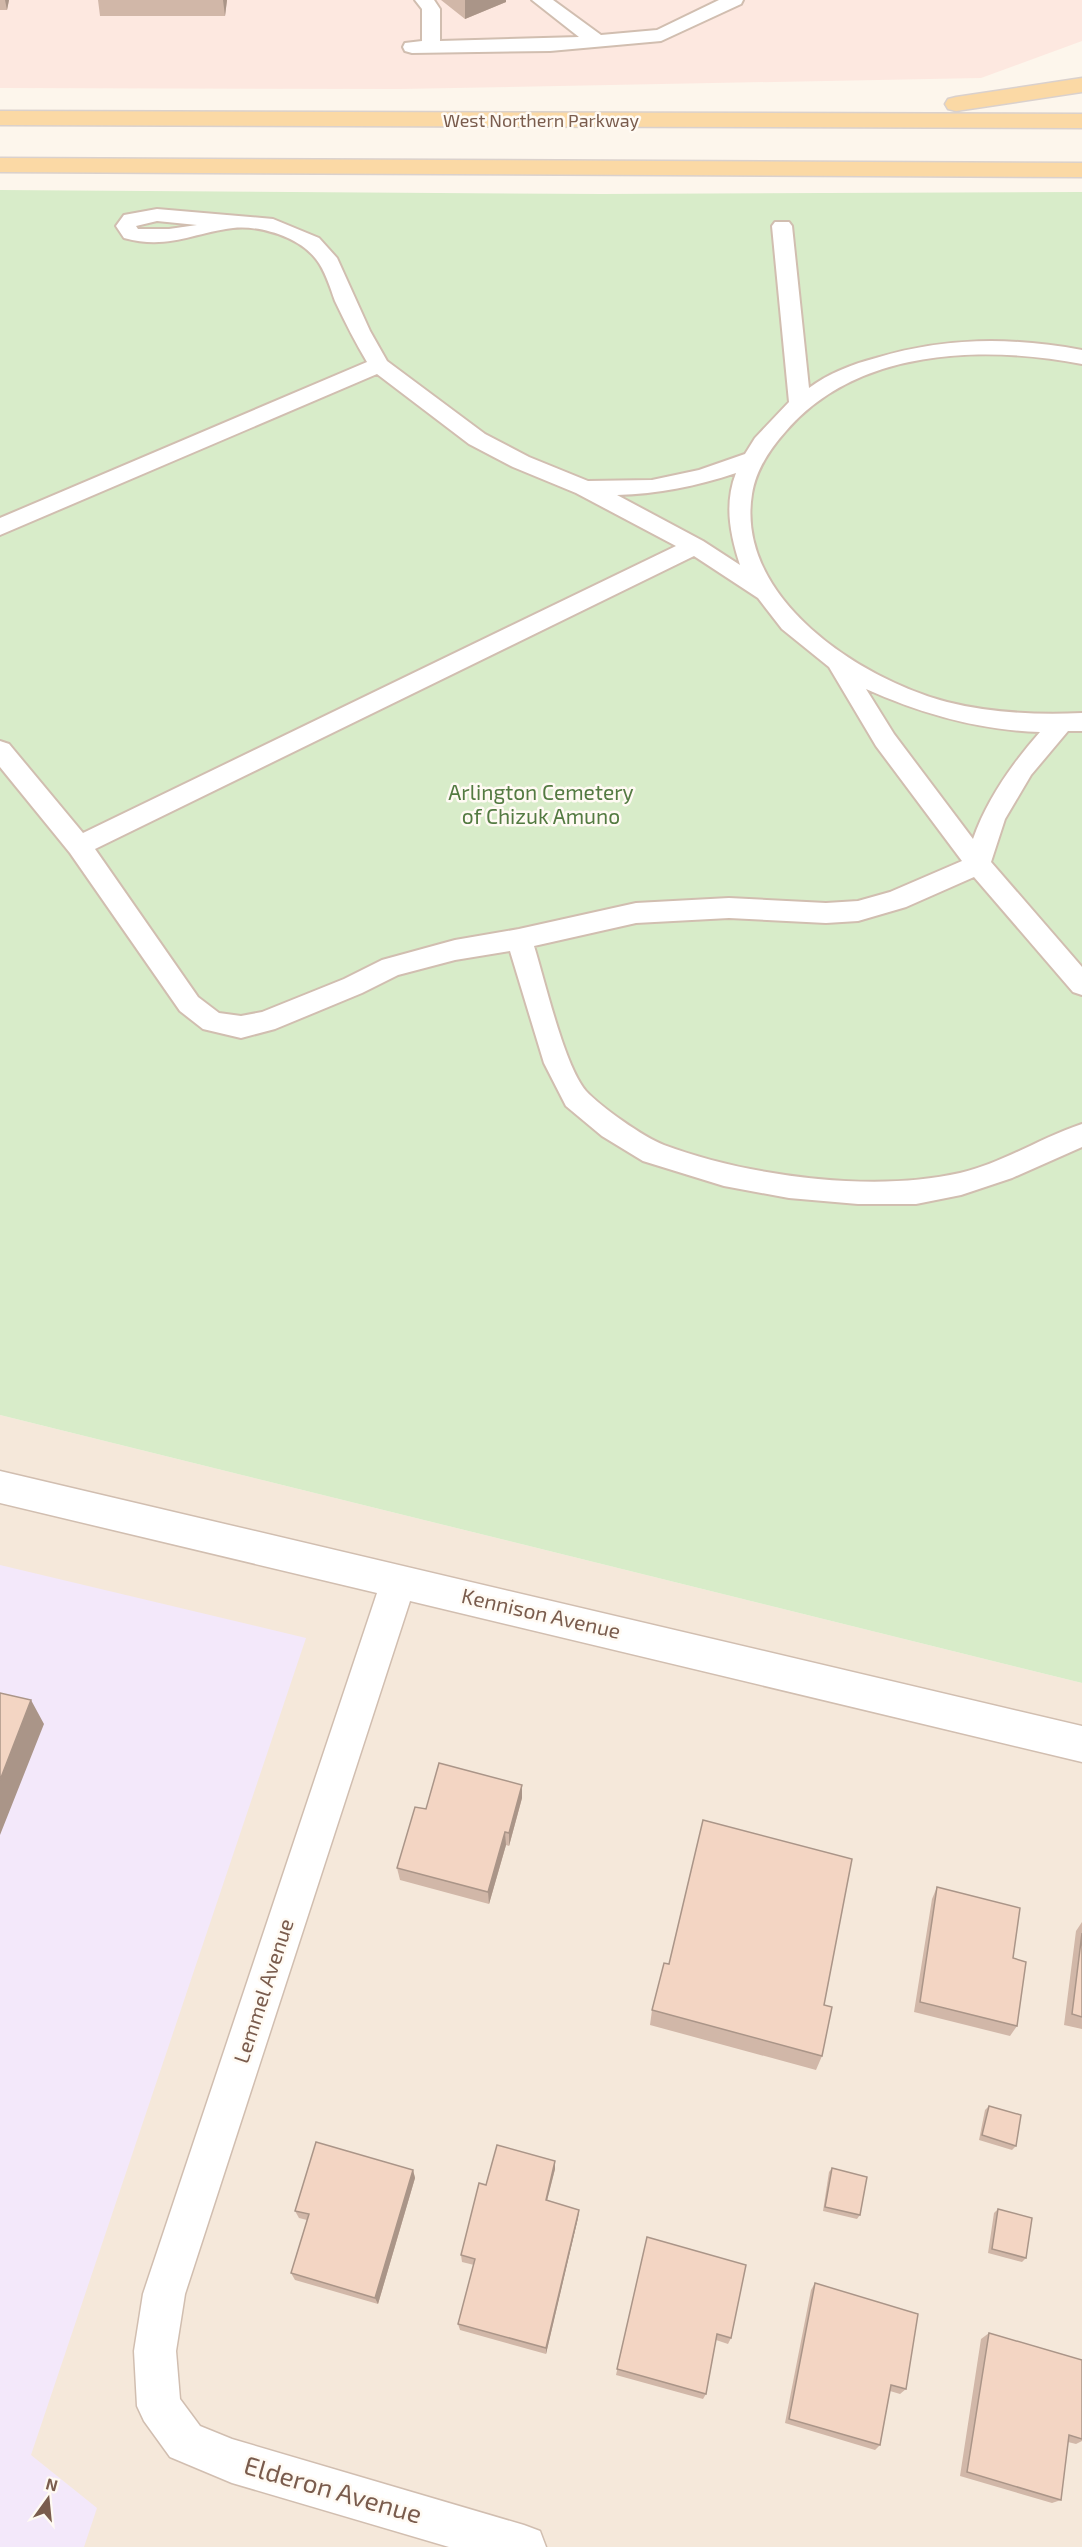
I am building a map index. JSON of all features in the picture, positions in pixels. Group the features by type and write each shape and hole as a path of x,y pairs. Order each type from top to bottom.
{"main road":[{"path":"825,122 1068,89 1082,85"},
{"name":"West Northern Parkway","path":"0,118 1082,121"},
{"path":"0,165 1082,170"}],"street":[{"name":"Kennison Avenue","path":"0,1487 1082,1744"},
{"name":"Lemmel Avenue","path":"159,2406 155,2351 164,2294 399,1580"},
{"name":"Elderon Avenue","path":"159,2406 185,2442 223,2457 525,2547"}],"lane":[{"path":"424,0 431,9 431,47"},
{"path":"541,0 596,40"},
{"path":"411,47 550,45 661,35 734,0"},
{"path":"232,222 273,225 312,242 327,258 359,331 379,365 477,439 521,462 584,488 695,546 764,592"},
{"path":"782,226 800,403"},
{"path":"1072,723 999,720 945,710 904,697 839,664 791,626 764,592 743,545 740,500 753,459 773,429 800,403 836,380 877,364 939,350 991,347 1044,350 1079,355"},
{"path":"0,527 379,365"},
{"path":"584,488 652,487 703,476 753,459"},
{"path":"79,846 695,546"},
{"path":"839,664 885,740 978,864 1082,985"},
{"path":"0,750 79,846 189,1004 212,1022 241,1027 266,1022 353,986 392,967 455,950 519,939 636,913 675,909 729,908 826,913 858,911 897,900 978,864 993,818 1022,769 1072,723"},
{"path":"519,939 557,1063 576,1098 612,1128 653,1154 724,1175 789,1186 858,1192 916,1192 961,1184 1012,1167 1082,1135"}],"shaded area":[{"path":"0,0 1082,0 1082,41 981,78 400,89 0,88"},
{"path":"0,1415 1082,1683 1082,2547 0,2547"},
{"path":"0,1565 306,1638 31,2455 97,2508 84,2547 0,2547"}],"green space":[{"name":"Arlington Cemetery of Chizuk Amuno","path":"0,190 602,194 1082,192 1082,1683 0,1415"}],"building":[{"path":"0,1693 31,1700 0,1780"},
{"path":"439,1763 522,1785 509,1833 505,1832 488,1892 397,1868 415,1807 426,1809"},
{"path":"703,1820 852,1859 824,2005 832,2007 822,2056 652,2010 664,1963 669,1964"},
{"path":"937,1887 1020,1908 1013,1958 1026,1962 1017,2026 920,2002"},
{"path":"1082,1933 1082,2017 1072,2014"},
{"path":"989,2106 1021,2115 1016,2146 982,2135"},
{"path":"316,2142 413,2170 375,2298 291,2273 309,2214 295,2211"},
{"path":"497,2145 555,2161 546,2200 579,2210 546,2348 458,2324 475,2259 461,2255 479,2183 486,2185"},
{"path":"832,2168 867,2177 860,2215 825,2207"},
{"path":"998,2209 1032,2218 1026,2258 992,2249"},
{"path":"647,2237 746,2265 731,2338 717,2334 706,2394 617,2369"},
{"path":"815,2283 918,2314 906,2389 891,2385 880,2445 789,2419"},
{"path":"989,2333 1082,2360 1082,2439 1069,2435 1061,2500 967,2472"}]}
